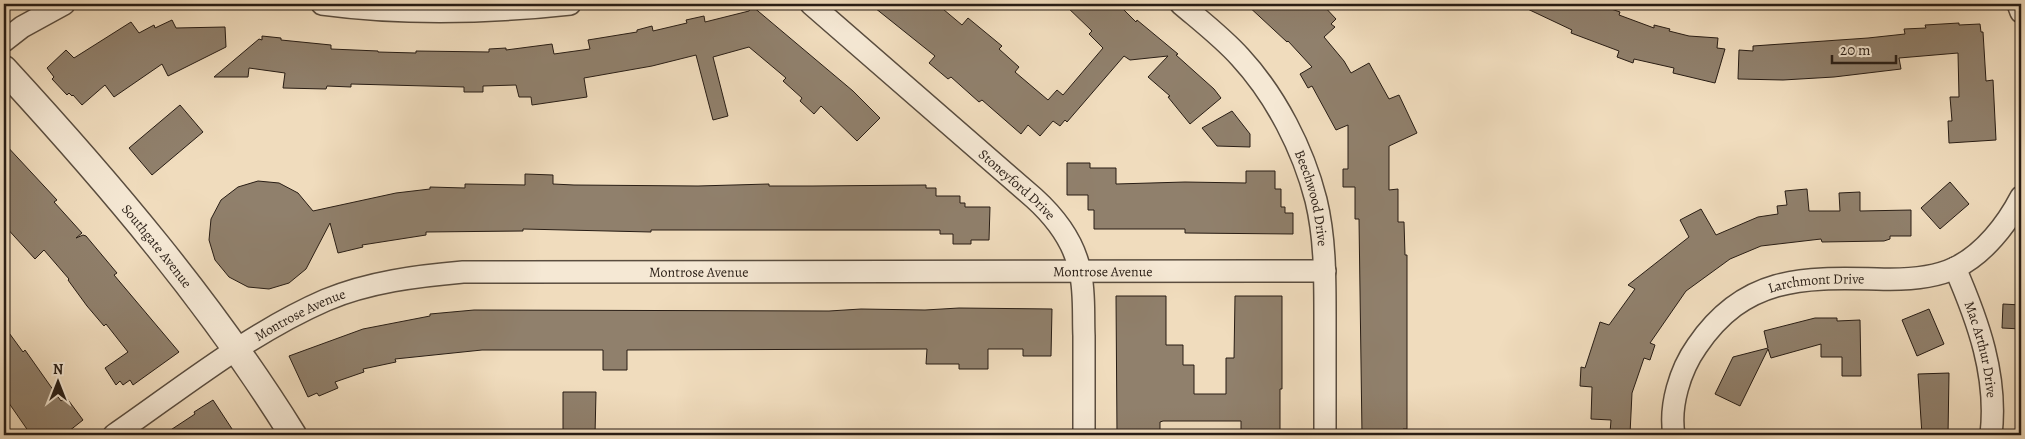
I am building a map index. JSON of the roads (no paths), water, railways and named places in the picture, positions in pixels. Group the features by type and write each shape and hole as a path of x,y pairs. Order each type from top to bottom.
{"street":[{"path":"4,42 22,27 64,4"},
{"path":"322,4 397,11 447,12 495,11 570,4"},
{"name":"Stoneyford Drive","path":"811,4 1049,212 1069,242 1080,270 1083,296 1084,435"},
{"name":"Beechwood Drive","path":"1181,4 1240,57 1260,82 1277,108 1302,160 1316,200 1322,232 1325,271 1325,435"},
{"path":"2018,4 2021,12"},
{"name":"Southgate Avenue","path":"4,69 123,204 178,272 237,350 293,435"},
{"name":"Larchmont Drive","path":"1674,435 1674,402 1690,355 1706,331 1726,312 1749,296 1772,286 1800,280 1832,278 1894,279 1926,276 1955,268 1979,251 1998,233 2021,197"},
{"name":"Mac Arthur Drive","path":"1955,268 1980,332 1988,362 1993,393 1991,435"},
{"name":"Montrose Avenue","path":"114,435 283,320 327,300 375,284 420,276 463,272 1325,271"}]}
